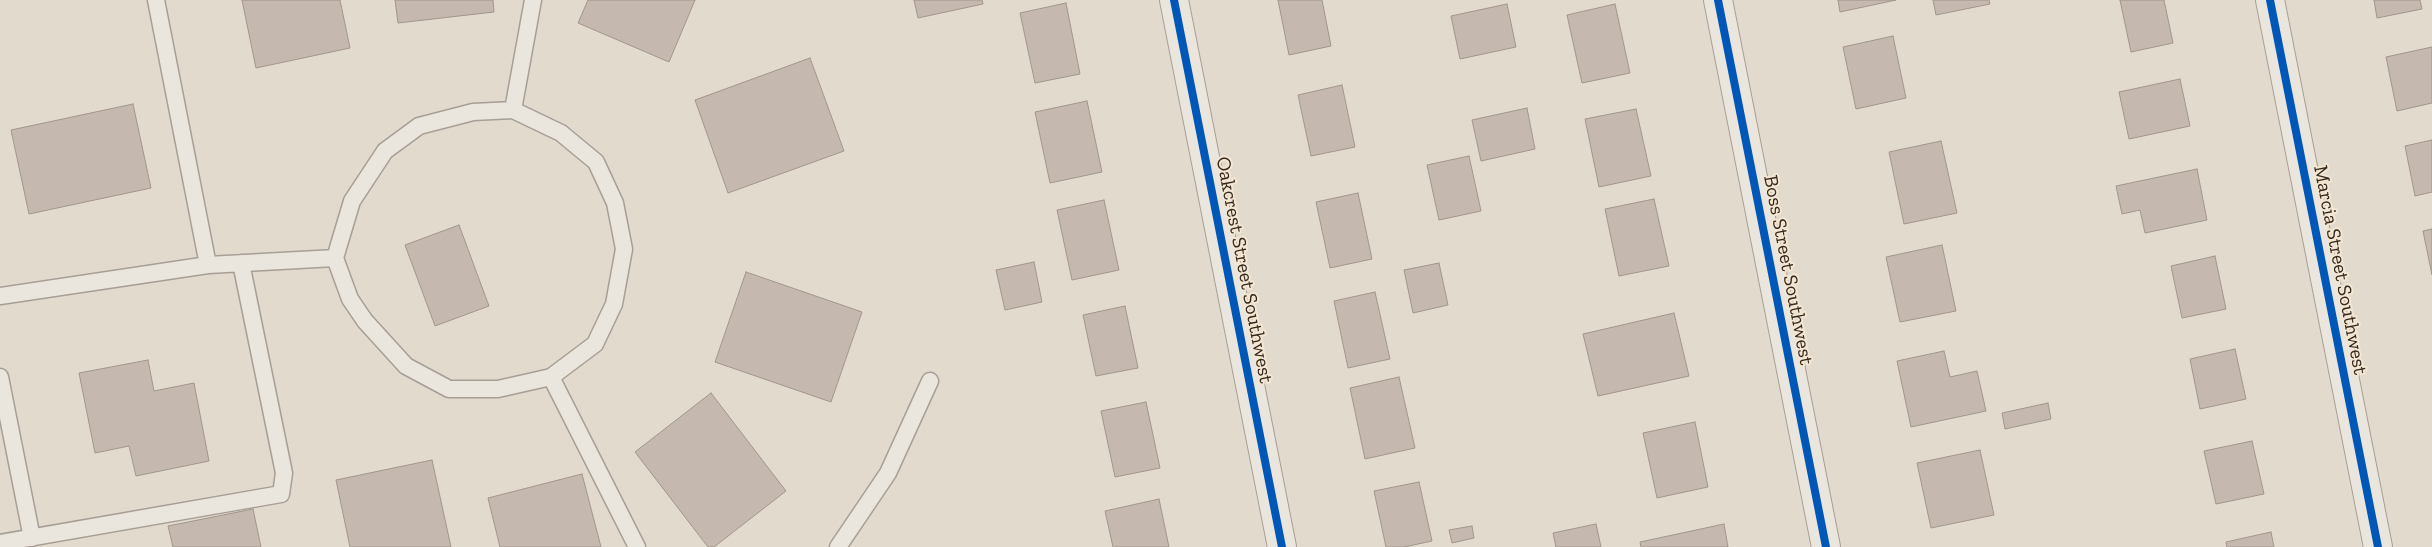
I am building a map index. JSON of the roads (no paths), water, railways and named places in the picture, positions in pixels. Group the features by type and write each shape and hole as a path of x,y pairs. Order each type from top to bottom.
{"street":[{"name":"Oakcrest Street Southwest","path":"1174,0 1282,547"},
{"name":"Boss Street Southwest","path":"1718,0 1826,547"},
{"name":"Marcia Street Southwest","path":"2270,0 2378,547"}],"lane":[{"path":"156,0 208,265"},
{"path":"514,110 533,0"},
{"path":"514,110 561,133 596,162 615,203 624,249 614,304 595,344 551,378 498,389 449,389 406,366 360,314 350,299 335,258 352,201 385,151 419,126 473,112 514,110"},
{"path":"0,296 208,265 335,258"},
{"path":"0,543 281,494 284,473 241,263"},
{"path":"0,377 32,538"},
{"path":"551,378 637,547"},
{"path":"838,547 888,473 930,381"}]}
